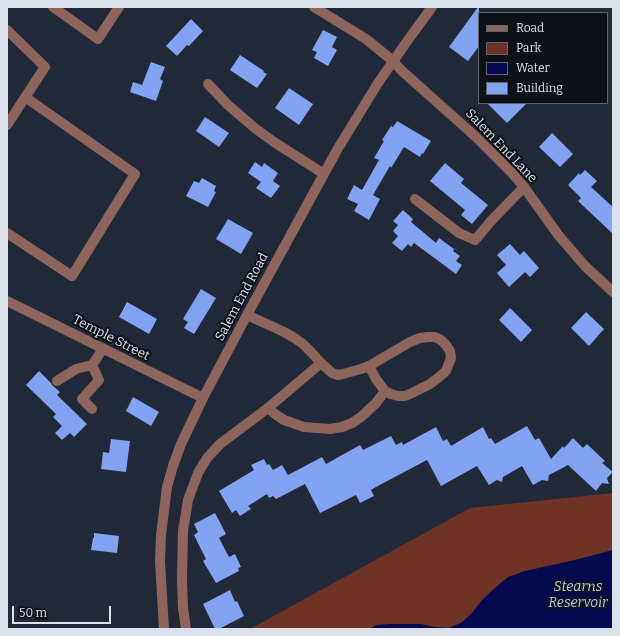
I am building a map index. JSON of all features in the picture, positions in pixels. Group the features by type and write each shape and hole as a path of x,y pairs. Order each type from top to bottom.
{"street":[{"path":"53,7 98,39 119,7"},
{"name":"Salem End Lane","path":"314,7 366,39 393,61 401,70 481,141 524,187 558,236 585,266 613,292"},
{"name":"Salem End Road","path":"164,629 160,535 167,487 181,444 203,398 324,174 351,127 393,61 432,7"},
{"path":"7,30 45,67 7,125"},
{"path":"208,84 228,105 274,142 324,174"},
{"path":"7,234 72,276 135,174 25,97"},
{"path":"414,199 459,233 476,240 491,221 524,187"},
{"name":"Temple Street","path":"8,304 203,398"},
{"path":"247,315 282,330 294,337 332,373 338,375 369,366 400,347 428,336 441,340 450,351 451,358 446,371 438,378 430,384 405,396 398,396 385,391 369,366"},
{"path":"57,381 76,369 92,365 103,349"},
{"path":"186,629 182,592 182,548 185,516 193,484 202,466 220,444 268,408 321,363"},
{"path":"92,365 99,380 82,399 92,409"},
{"path":"268,408 284,420 304,427 336,428 352,423 361,417 376,403 385,391"}],"green space":[{"path":"613,493 613,629 250,629 470,508"}],"water":[{"name":"Stearns Reservoir","path":"613,550 613,629 369,629 376,625 390,624 421,624 448,628 461,623 472,613 482,600 508,577 525,571"}],"building":[{"path":"479,7 478,47 468,61 449,47"},
{"path":"191,19 203,31 177,56 166,46"},
{"path":"323,30 337,37 332,47 337,50 328,66 314,58 317,52 312,50"},
{"path":"240,55 267,74 257,88 230,70"},
{"path":"151,62 165,67 160,79 163,81 156,101 130,92 133,82 142,85"},
{"path":"289,88 313,104 299,125 275,108"},
{"path":"488,104 526,104 507,123"},
{"path":"205,117 229,133 219,147 196,131"},
{"path":"397,121 431,141 420,157 404,147 391,168 390,166 373,195 380,199 369,220 354,211 358,204 347,199 354,185 362,190 379,160 374,158 384,141 382,140 391,126 393,127"},
{"path":"552,133 573,154 560,167 539,147"},
{"path":"255,162 262,167 264,163 278,173 273,181 280,186 271,198 256,188 261,182 248,173"},
{"path":"445,163 464,179 461,183 488,205 472,224 461,215 465,210 430,181"},
{"path":"585,170 597,181 591,187 613,207 613,234 578,201 581,198 568,185 579,173 580,175"},
{"path":"202,178 216,186 214,191 216,192 208,207 186,196 194,181 199,183"},
{"path":"403,210 413,219 411,222 436,243 439,238 454,249 453,251 460,256 456,261 462,265 456,274 414,243 411,247 408,244 402,251 392,243 398,236 393,231 398,225 393,221"},
{"path":"228,219 253,233 241,254 216,239"},
{"path":"510,244 520,255 524,251 539,268 530,277 525,272 509,287 497,273 506,265 497,255"},
{"path":"201,289 216,298 194,334 184,328 188,322 183,319"},
{"path":"127,302 157,319 149,334 119,317"},
{"path":"510,308 532,330 521,342 499,320"},
{"path":"586,312 604,329 589,346 571,328"},
{"path":"39,371 60,392 57,395 87,424 74,437 70,433 62,440 55,433 62,426 53,417 56,414 26,385"},
{"path":"133,397 159,412 151,426 126,411"},
{"path":"527,426 535,440 539,438 551,459 573,438 583,448 587,444 605,461 602,463 613,472 607,478 609,484 602,483 596,491 568,465 549,475 548,481 542,480 533,485 522,466 503,477 502,482 497,480 489,485 477,466 441,486 427,460 371,490 374,496 360,503 356,495 320,513 305,484 276,499 273,496 269,498 267,494 248,506 251,509 240,516 236,510 232,513 219,491 254,470 251,465 264,459 267,465 269,464 273,470 282,465 288,475 322,457 326,464 360,445 363,450 391,436 396,445 402,442 403,445 436,427 443,441 447,439 451,446 483,427 489,439 491,438 495,444"},
{"path":"111,439 130,441 126,472 101,469 103,452 109,453"},
{"path":"215,513 226,534 219,538 229,557 235,554 241,567 238,568 239,571 216,583 203,561 206,559 194,535 198,532 194,524"},
{"path":"94,533 119,536 117,553 91,550"},
{"path":"230,590 235,602 237,601 244,616 219,629 215,629 203,604"}]}
